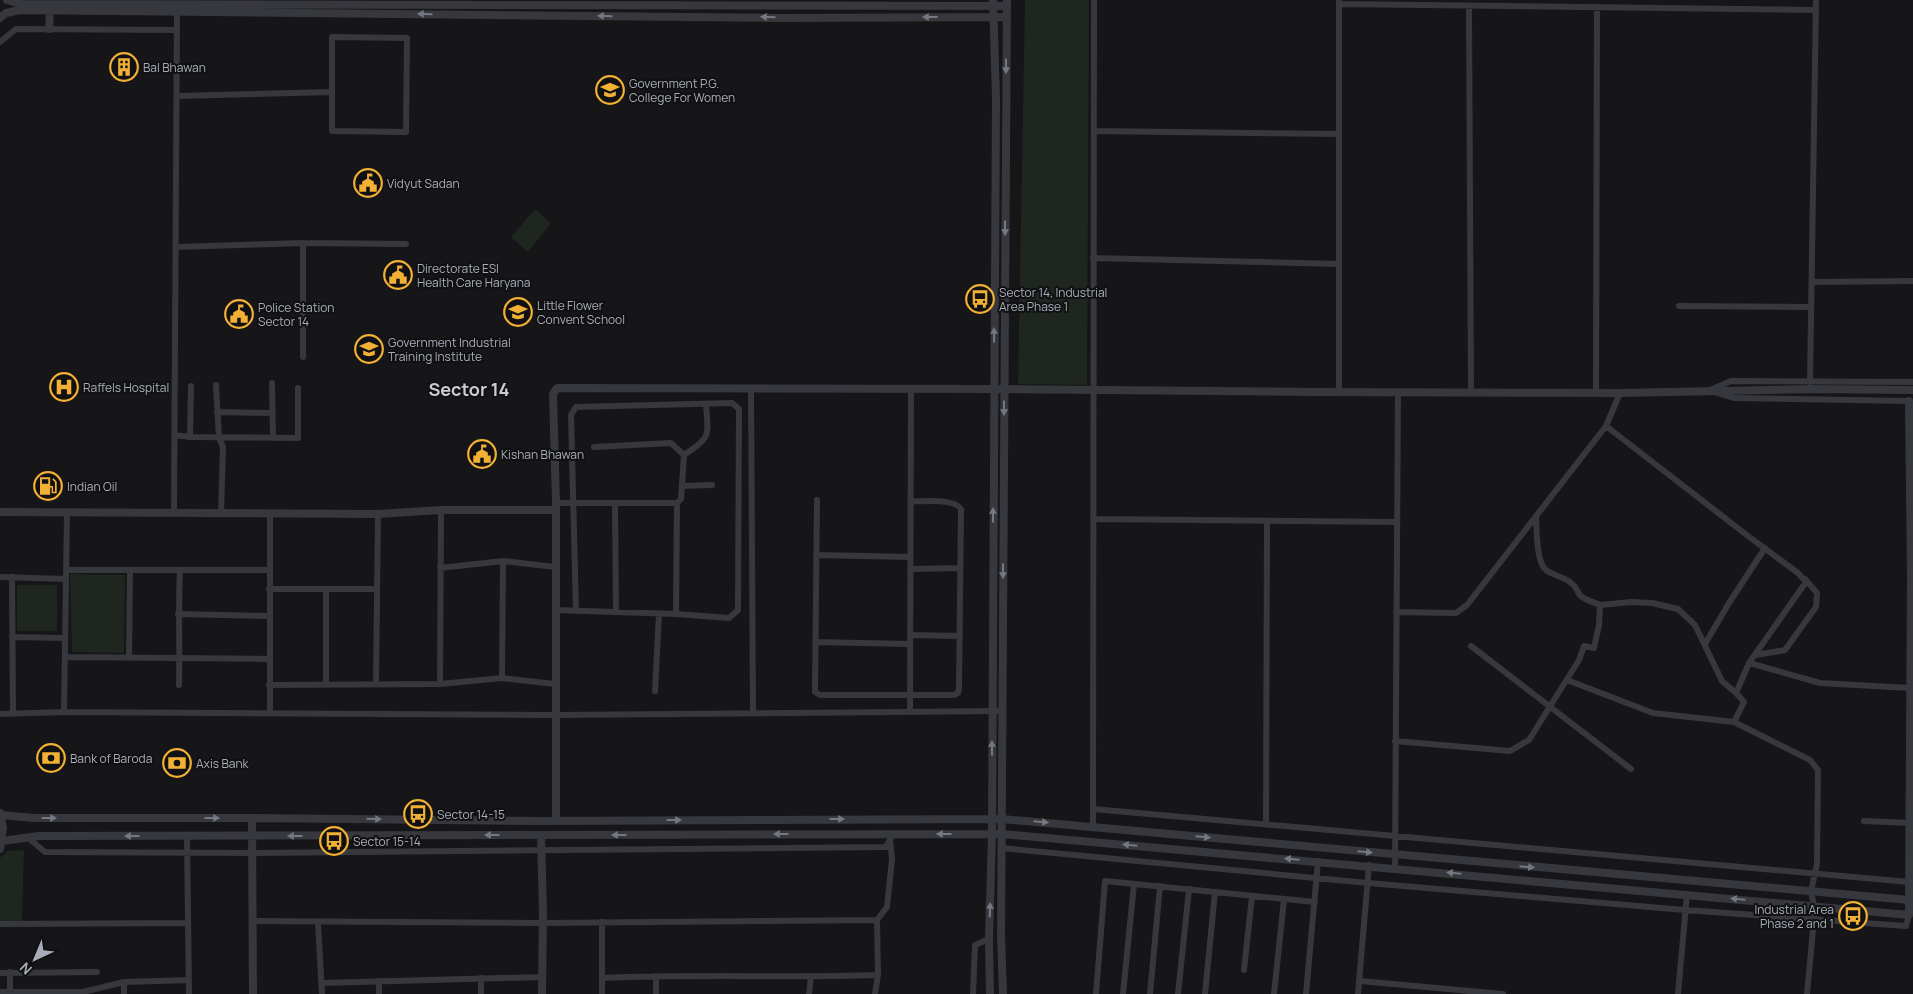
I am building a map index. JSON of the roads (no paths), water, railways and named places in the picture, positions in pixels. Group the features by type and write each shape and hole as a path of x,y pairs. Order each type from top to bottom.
{"street":[{"path":"7,0 20,4 458,14 1007,17"},
{"path":"1092,827 1094,0"},
{"path":"1718,0 1718,8"},
{"path":"1810,382 1816,0"},
{"path":"1338,392 1339,2 1469,6 1517,3 1597,7 1816,10"},
{"path":"457,3 458,14"},
{"path":"0,18 6,13 20,10 457,3 1007,3 1001,935 1003,994"},
{"path":"990,994 988,939 992,834 996,98 993,3"},
{"path":"1469,6 1471,392"},
{"path":"1596,393 1597,7"},
{"path":"174,513 177,8"},
{"path":"49,29 50,11"},
{"path":"0,42 16,29 177,30"},
{"path":"332,37 407,38 406,132 332,131 332,92 332,37"},
{"path":"177,96 332,92"},
{"path":"1094,131 1339,134"},
{"path":"176,247 303,243 406,244"},
{"path":"303,243 303,357"},
{"path":"1093,258 1339,264"},
{"path":"1812,282 1913,281"},
{"path":"1679,306 1811,307"},
{"path":"1708,391 1731,381 1913,382"},
{"path":"272,383 273,438"},
{"path":"216,385 219,438 223,447 221,513"},
{"path":"190,437 191,386"},
{"path":"175,435 219,438 298,438 298,388"},
{"path":"542,994 542,850 545,835 552,820 555,715 556,507 553,394 557,388 911,388 1596,393 1810,389 1913,390"},
{"path":"751,388 753,713"},
{"path":"910,712 911,388"},
{"path":"1002,848 1368,883 1685,910 1910,926 1908,915 1911,900 1909,401 1734,398 1708,391"},
{"path":"1395,868 1398,392"},
{"path":"1396,612 1456,613 1467,605 1606,426 1620,393"},
{"path":"555,610 576,611 616,612 659,614 676,614 729,618 738,610 739,409 732,403 576,407 571,415 576,611"},
{"path":"684,455 706,439 708,434 706,404"},
{"path":"217,412 272,413"},
{"path":"1606,426 1765,548 1817,592 1816,607 1785,650 1756,655"},
{"path":"594,447 671,443 684,455"},
{"path":"676,614 677,503 681,499 684,455"},
{"path":"682,486 712,485"},
{"path":"817,500 815,692 820,695 954,695 958,693 960,636 960,509 952,502 912,502"},
{"path":"0,512 378,514 441,510 556,507 574,503 677,503"},
{"path":"615,503 616,612"},
{"path":"440,684 441,510"},
{"path":"64,712 67,512"},
{"path":"270,513 270,713"},
{"path":"376,684 378,514"},
{"path":"1536,517 1540,560 1544,568 1573,584 1584,598 1600,604 1645,602 1678,609 1696,625 1722,681 1744,702 1734,722"},
{"path":"1093,519 1397,522"},
{"path":"1266,824 1267,521"},
{"path":"1705,644 1765,548"},
{"path":"816,555 910,556"},
{"path":"440,568 502,562 555,567"},
{"path":"502,562 502,678"},
{"path":"910,570 960,568"},
{"path":"66,570 269,570"},
{"path":"129,658 130,570"},
{"path":"179,685 178,614 180,571"},
{"path":"0,577 66,579"},
{"path":"12,578 13,713"},
{"path":"1736,693 1749,663 1798,595 1806,582 1805,580"},
{"path":"269,589 377,589"},
{"path":"326,589 326,684"},
{"path":"1395,741 1510,750 1529,740 1579,660 1584,646 1594,648 1599,625 1600,604"},
{"path":"178,614 269,616"},
{"path":"655,691 659,614"},
{"path":"910,635 960,636"},
{"path":"12,637 65,638"},
{"path":"815,642 910,644"},
{"path":"1471,646 1630,769"},
{"path":"64,657 270,659"},
{"path":"1749,663 1820,682 1910,688"},
{"path":"269,685 440,684 502,678 555,684"},
{"path":"1567,680 1654,713 1734,722 1810,760 1817,766 1819,774 1817,864 1811,891 1814,919 1807,994"},
{"path":"0,714 64,712 555,715 1002,711"},
{"path":"1093,809 1910,882"},
{"path":"1908,915 1002,834 891,837 545,835 27,837 1,845 3,828 0,814 22,818 1002,819 1911,900"},
{"path":"252,818 254,994"},
{"path":"1864,820 1910,823"},
{"path":"187,836 189,994"},
{"path":"27,837 45,852 187,851 252,853 886,847 891,837"},
{"path":"875,994 878,975 877,920 887,908 892,859 891,837"},
{"path":"1306,994 1318,861"},
{"path":"1358,994 1369,866"},
{"path":"1096,994 1105,881 1315,902"},
{"path":"1124,994 1134,884"},
{"path":"1150,994 1160,886"},
{"path":"1178,994 1189,889"},
{"path":"1205,994 1215,892"},
{"path":"1678,994 1686,894"},
{"path":"1244,970 1252,896"},
{"path":"1274,994 1284,899"},
{"path":"253,921 318,923 543,923 877,920"},
{"path":"602,922 602,994"},
{"path":"0,924 188,923"},
{"path":"318,923 322,994"},
{"path":"973,994 975,945 988,939"},
{"path":"0,972 97,972"},
{"path":"10,972 10,993"},
{"path":"602,978 878,975"},
{"path":"656,976 656,994"},
{"path":"322,983 542,977"},
{"path":"809,994 811,977"},
{"path":"481,978 481,994"},
{"path":"0,992 83,993 124,982 189,980"},
{"path":"379,981 379,994"},
{"path":"1360,981 1449,992 1503,994"},
{"path":"124,982 124,994"}],"place":[{"name":"Bal Bhawan","path":"124,67"},
{"name":"Government P.G. College For Women","path":"610,90"},
{"name":"Vidyut Sadan","path":"368,183"},
{"name":"Directorate ESI Health Care Haryana","path":"398,275"},
{"name":"Sector 14, Industrial Area Phase 1","path":"980,299"},
{"name":"Little Flower Convent School","path":"518,312"},
{"name":"Police Station Sector 14","path":"239,314"},
{"name":"Government Industrial Training Institute","path":"369,349"},
{"name":"Raffels Hospital","path":"64,387"},
{"name":"Kishan Bhawan","path":"482,454"},
{"name":"Indian Oil","path":"48,486"},
{"name":"Bank of Baroda","path":"51,758"},
{"name":"Axis Bank","path":"177,763"},
{"name":"Sector 14-15","path":"418,814"},
{"name":"Sector 15-14","path":"334,841"},
{"name":"Industrial Area Phase 2 and 1","path":"1853,916"}],"district":[{"name":"Sector 14","path":"469,389"}]}
